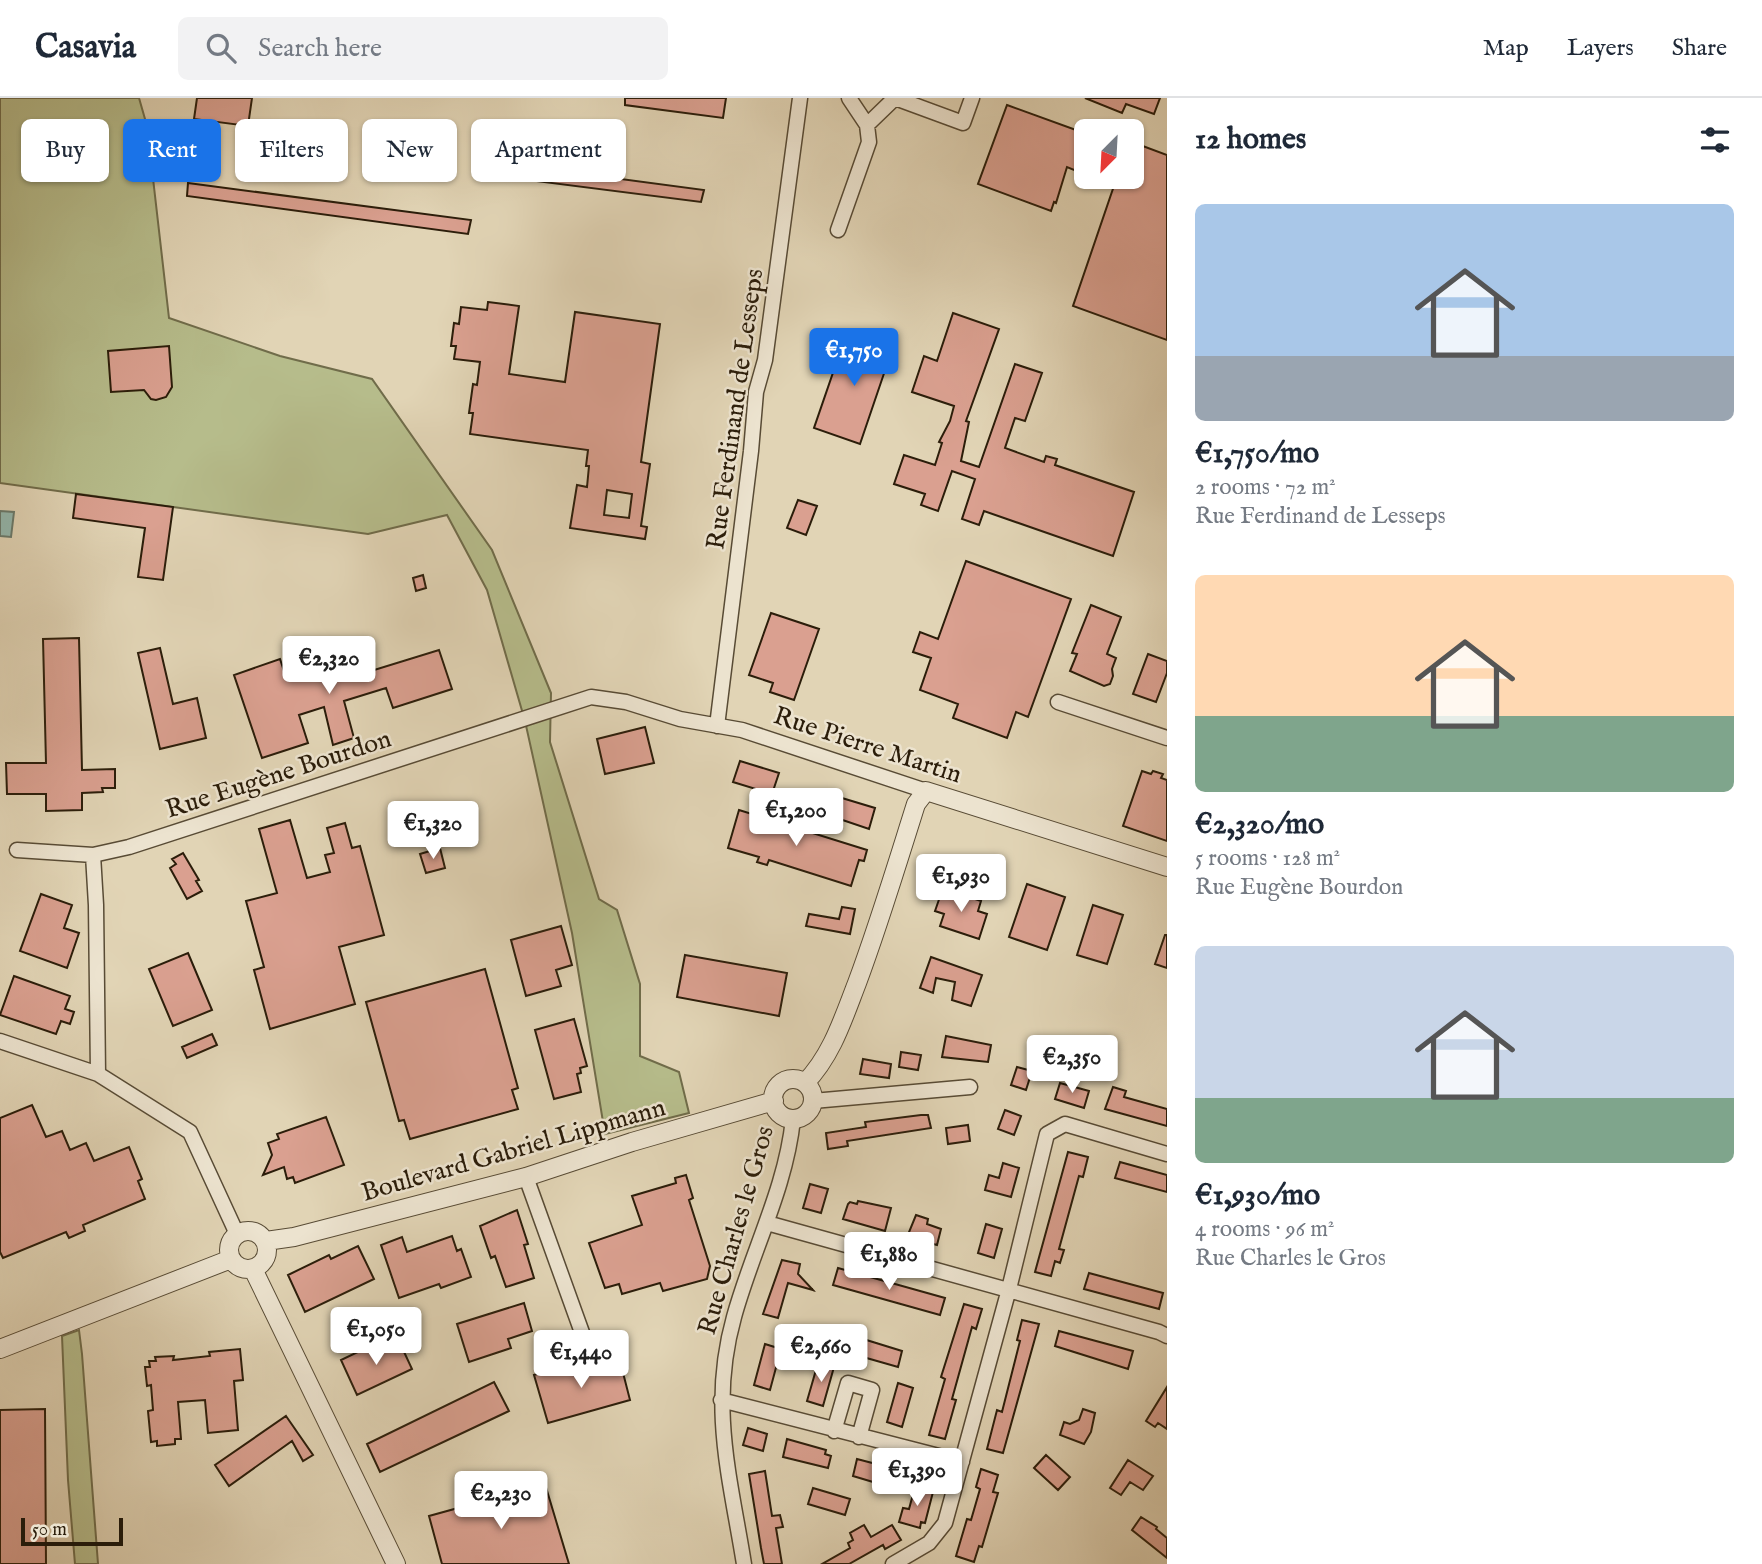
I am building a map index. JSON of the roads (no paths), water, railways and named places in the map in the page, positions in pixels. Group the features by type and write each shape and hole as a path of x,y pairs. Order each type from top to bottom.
{"street":[{"name":"Rue Ferdinand de Lesseps","path":"717,726 745,505 756,392 765,360 800,98"},
{"path":"838,230 869,142 867,125 849,98"},
{"path":"867,125 895,98 963,123 972,98"},
{"name":"Rue Pierre Martin","path":"550,709 591,697 626,702 680,719 742,730 1167,867"},
{"path":"1058,702 1167,738"},
{"name":"Rue Eugène Bourdon","path":"17,850 93,855 130,847 550,709"},
{"path":"805,1083 826,1057 836,1037 874,938 916,804 926,791"},
{"path":"93,855 98,1074"},
{"path":"0,1041 98,1074 190,1132 237,1234"},
{"path":"793,1079 805,1083 813,1094 813,1101 809,1112 793,1119 778,1112 774,1095 780,1084 793,1079"},
{"path":"813,1101 970,1087"},
{"name":"Boulevard Gabriel Lippmann","path":"266,1241 306,1234 526,1177 632,1142 774,1101"},
{"name":"Rue Charles le Gros","path":"744,1564 727,1478 721,1400 733,1319 767,1223 793,1119"},
{"path":"893,1564 929,1543 945,1523 1009,1289 1047,1134 1065,1124 1167,1154"},
{"path":"526,1177 589,1352"},
{"path":"767,1223 1009,1289 1167,1336"},
{"path":"243,1231 256,1232 266,1241 266,1258 253,1269 241,1268 231,1259 229,1248 237,1234 243,1231"},
{"path":"0,1349 231,1259"},
{"path":"253,1269 396,1564"},
{"path":"834,1431 848,1383 872,1390 859,1437"},
{"path":"721,1400 962,1462"}],"water":[{"path":"0,511 14,512 11,537 0,536"}]}
